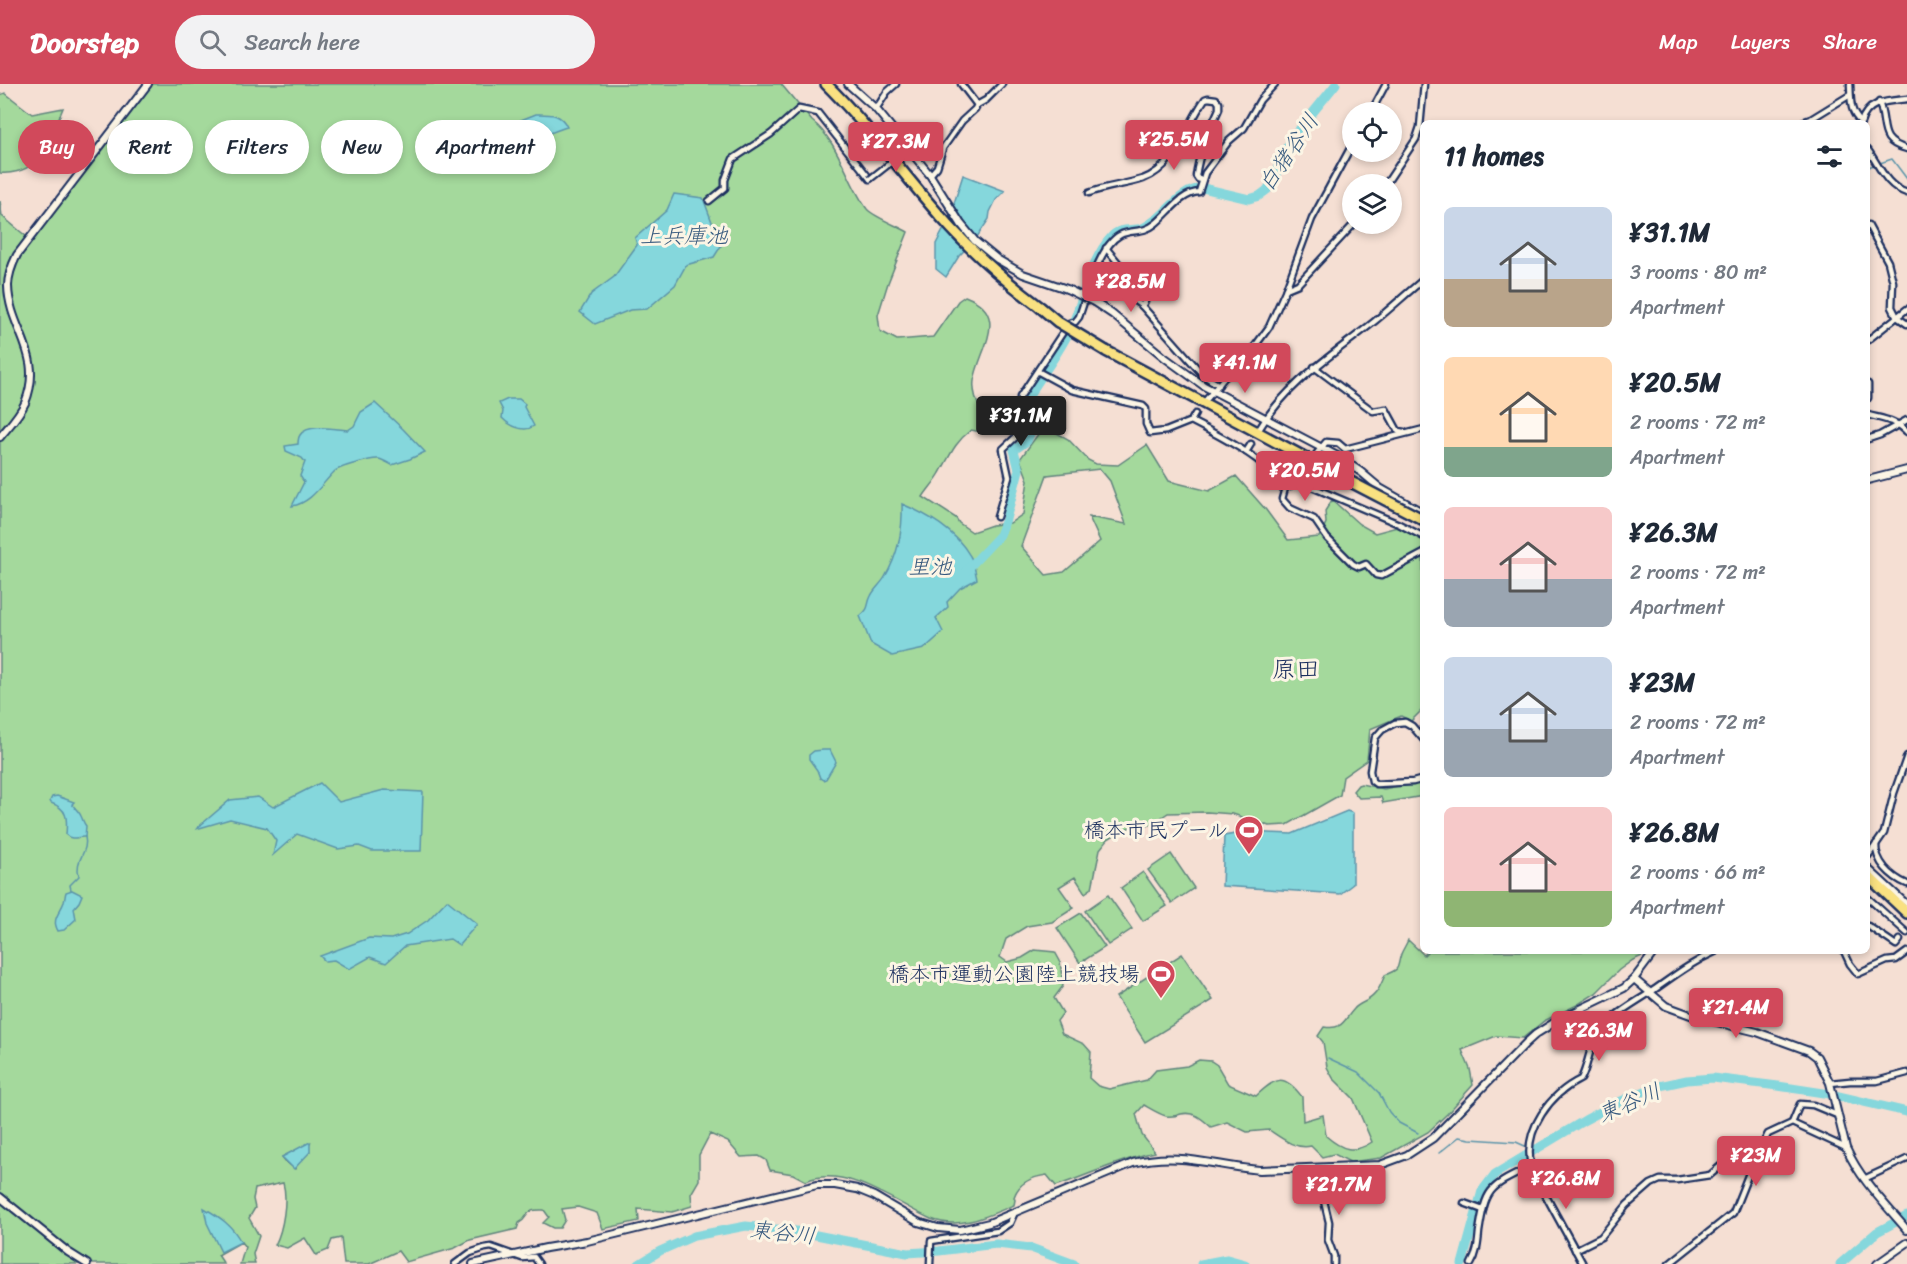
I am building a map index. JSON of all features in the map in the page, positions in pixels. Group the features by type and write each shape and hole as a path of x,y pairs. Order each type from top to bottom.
{"highway":[{"path":"826,84 859,118 942,219 974,252 1003,280 1058,322 1106,351 1420,518"},
{"path":"1870,876 1907,913"}],"street":[{"path":"0,437 24,405 31,376 31,362 9,294 9,277 13,263 148,84"},
{"path":"848,84 876,109 930,176 961,224 997,259 1023,274 1067,289 1094,302 1164,357 1214,391 1349,463 1380,488 1420,511"},
{"path":"876,109 887,92 896,84"},
{"path":"961,84 977,105"},
{"path":"930,176 937,167 943,148 962,121 1002,84"},
{"path":"997,518 1009,477 1003,448 1019,434 1020,398 1069,323 1079,317 1106,248 1121,234 1142,231 1154,226 1185,196 1200,192 1202,180 1219,153 1244,128 1260,100 1275,84"},
{"path":"1376,102 1386,84"},
{"path":"1421,120 1424,84"},
{"path":"1850,84 1851,108 1858,120"},
{"path":"1808,120 1850,95"},
{"path":"1089,193 1141,179 1160,170 1205,99 1212,98 1219,103 1219,109 1204,142 1197,168 1196,176 1202,180"},
{"path":"1862,120 1863,115 1879,102 1907,99"},
{"path":"1879,102 1883,111 1885,134 1889,141 1907,149"},
{"path":"709,201 725,188 725,180 733,159 771,134 799,109 818,113 870,179 908,149"},
{"path":"1393,174 1416,139 1420,127"},
{"path":"1870,153 1882,174 1895,188 1907,193"},
{"path":"1206,400 1250,353 1269,327 1312,219 1342,162"},
{"path":"1870,229 1888,262 1893,282 1892,307 1897,317 1907,324"},
{"path":"1286,289 1298,284 1345,234"},
{"path":"1106,248 1144,294 1145,301 1142,306"},
{"path":"1093,280 1142,306 1204,376 1219,384"},
{"path":"1260,428 1266,417 1296,383 1420,282"},
{"path":"1870,338 1907,309"},
{"path":"1314,367 1373,411 1386,409 1398,431 1407,432"},
{"path":"1039,372 1072,390 1143,406 1146,409 1146,423 1150,433 1166,431 1191,421 1195,414"},
{"path":"1870,416 1901,425 1907,432"},
{"path":"1870,438 1901,425 1907,420"},
{"path":"1191,421 1246,452 1280,480 1285,488 1282,499 1286,504 1314,519 1327,538 1353,564 1359,567 1366,564 1376,575 1381,576 1420,555"},
{"path":"1314,457 1326,442 1338,443 1345,449 1420,430"},
{"path":"1246,452 1251,444"},
{"path":"1870,479 1907,470"},
{"path":"1285,488 1303,480 1307,474"},
{"path":"1303,480 1322,491 1420,535"},
{"path":"1399,524 1412,507"},
{"path":"1420,735 1405,722 1395,723 1382,730 1375,738 1370,771 1372,781 1376,784 1420,780"},
{"path":"1870,853 1884,833 1894,793 1907,756"},
{"path":"1876,844 1878,857 1884,866 1897,879 1907,884"},
{"path":"1870,876 1907,904"},
{"path":"1870,900 1907,933"},
{"path":"1870,927 1896,945 1900,939"},
{"path":"1845,954 1858,974 1887,961 1896,960 1907,952"},
{"path":"473,1264 609,1235 817,1185 857,1189 874,1196 918,1222 938,1228 960,1230 989,1223 1133,1163 1151,1158 1186,1158 1260,1170 1380,1165 1407,1155 1433,1138 1526,1043 1547,1026 1624,988 1634,979 1653,954"},
{"path":"1583,1264 1531,1166 1528,1147 1538,1120 1546,1106 1574,1082 1581,1079 1593,1044 1615,1015 1694,961 1710,954"},
{"path":"1634,979 1666,1006 1696,1017 1757,1032 1809,1051 1817,1057 1830,1086 1846,1148 1864,1179 1907,1230"},
{"path":"1830,1086 1850,1081 1877,1081 1907,1073"},
{"path":"1669,1264 1733,1213 1768,1134 1792,1123 1800,1104 1814,1105 1836,1113"},
{"path":"1792,1123 1846,1148"},
{"path":"1575,1250 1601,1237 1627,1205 1651,1184 1660,1180 1710,1175 1730,1158 1756,1157"},
{"path":"1864,1179 1907,1159"},
{"path":"1471,1264 1477,1249 1482,1209 1491,1190 1531,1166"},
{"path":"1323,1168 1324,1201 1329,1222 1328,1240 1334,1256 1334,1264"},
{"path":"0,1197 68,1252 87,1264"},
{"path":"1464,1203 1482,1209"},
{"path":"931,1262 931,1241 998,1231 1010,1223 1015,1212"},
{"path":"1877,1264 1907,1243"},
{"path":"455,1264 470,1253 491,1247 522,1258 534,1257 539,1264"}],"green space":[{"path":"147,84 781,84 829,139 867,209 908,232 878,315 880,331 897,340 933,337 958,301 965,296 987,312 990,322 989,333 974,381 976,397 985,422 981,432 971,430 960,440 923,497 956,518 959,523 972,532 992,525 1010,523 1023,514 1028,480 1020,459 1044,426 1068,439 1088,460 1096,464 1118,465 1147,445 1169,481 1209,491 1236,476 1266,510 1288,540 1319,537 1326,523 1325,511 1332,500 1359,524 1375,533 1397,527 1420,538 1420,712 1411,721 1401,716 1370,729 1367,760 1343,777 1340,795 1287,825 1269,826 1233,814 1168,813 1150,825 1138,825 1122,830 1108,839 1100,849 1092,888 1085,893 1075,877 1059,887 1074,908 1052,922 1027,926 1006,939 1000,957 1007,962 1022,958 1035,950 1055,952 1060,961 1063,986 1054,998 1063,1013 1057,1021 1062,1034 1084,1044 1091,1052 1089,1078 1098,1086 1109,1089 1147,1080 1156,1070 1187,1066 1199,1060 1211,1061 1217,1065 1228,1084 1256,1096 1269,1085 1280,1080 1285,1081 1302,1097 1303,1121 1323,1115 1326,1136 1337,1145 1348,1149 1359,1148 1372,1142 1353,1098 1333,1078 1327,1067 1323,1042 1318,1036 1324,1027 1330,1028 1342,1024 1355,1008 1376,993 1385,975 1398,968 1401,954 1408,940 1420,954 1424,955 1647,954 1619,970 1596,993 1544,1021 1523,1038 1496,1036 1462,1050 1470,1069 1473,1085 1428,1132 1381,1158 1350,1162 1334,1154 1322,1157 1311,1146 1294,1145 1269,1130 1247,1132 1227,1122 1211,1127 1194,1115 1186,1113 1166,1116 1144,1105 1136,1114 1142,1135 1155,1152 1117,1163 1056,1186 1047,1175 1036,1177 1019,1188 1014,1197 1014,1205 974,1220 953,1223 931,1219 887,1195 854,1181 821,1177 806,1181 793,1174 770,1170 766,1160 759,1156 741,1157 728,1142 710,1134 699,1155 699,1180 691,1194 692,1206 672,1212 638,1209 639,1221 603,1229 597,1213 578,1207 562,1209 565,1220 560,1228 553,1228 543,1223 549,1217 544,1210 537,1210 530,1212 519,1223 517,1229 470,1240 455,1248 406,1262 398,1251 369,1264 344,1264 341,1238 332,1240 328,1250 316,1255 305,1238 287,1248 275,1245 284,1214 283,1183 255,1189 253,1199 255,1208 249,1218 259,1236 253,1254 255,1264 240,1264 245,1247 241,1242 218,1255 224,1264 0,1264 0,201 2,216 27,237 76,174 95,174 95,150 107,135 107,174 193,174 193,120 119,120","holes":["1100,469 1110,481 1126,524 1089,517 1100,541 1064,572 1046,575 1021,546 1047,475","310,1143 295,1169 282,1157"]},
{"path":"5,93 32,114 63,108 58,120 18,120 18,171 4,173 0,173 0,95"},
{"path":"1420,782 1420,797 1383,803 1381,797 1359,798 1353,791 1361,784 1384,789"},
{"path":"1171,854 1194,888 1172,903 1148,870"},
{"path":"1143,872 1167,906 1143,921 1121,888"},
{"path":"1108,895 1132,929 1108,945 1085,911"},
{"path":"1081,913 1105,947 1080,963 1057,928"},
{"path":"1182,954 1213,1000 1145,1042 1116,997"}],"water":[{"path":"536,114 550,114 562,119 567,127 556,131 556,120 521,120"},
{"path":"963,175 1005,191 996,200 989,219 977,237 959,256 946,277 936,269 936,244 949,219"},
{"name":"上兵庫池","path":"674,194 703,198 721,246 714,257 686,265 675,285 647,309 630,310 595,324 580,312 591,294 614,277 637,245 635,238 667,210"},
{"path":"508,399 519,399 525,404 524,407 534,426 526,429 517,428 502,418 503,411 499,403"},
{"path":"375,403 425,452 392,465 376,459 342,468 334,472 305,501 292,506 304,482 300,476 305,462 302,458 286,451 285,446 298,444 300,435 309,429 348,430 354,426 361,412"},
{"name":"里池","path":"902,504 931,518 957,538 971,558 977,579 960,588 947,602 948,607 936,618 943,632 924,649 892,656 871,644 860,616 867,608 872,593 885,577 893,560 902,523"},
{"path":"830,750 836,762 826,779 823,780 809,759 809,755 814,751"},
{"path":"320,783 339,802 384,790 423,792 421,851 372,851 359,846 338,849 297,834 273,855 276,841 267,828 230,819 196,829 230,800 258,797 273,807"},
{"path":"57,796 74,802 72,804 80,813 86,826 85,837 73,838 66,835 66,816 61,808 50,801 52,797"},
{"path":"1347,811 1353,813 1353,884 1340,894 1222,886 1224,836 1246,832 1292,834"},
{"path":"72,890 82,895 74,908 76,919 64,930 58,931 55,923 57,916 66,892"},
{"path":"447,900 477,924 459,945 450,939 405,946 386,963 370,957 349,969 334,960 325,961 320,956 369,938 391,939 407,934 428,920"},
{"path":"310,1142 310,1152 294,1169 282,1157"},
{"path":"204,1208 225,1222 241,1242 221,1252 207,1223"}],"waterway":[{"name":"白猪谷川","path":"965,572 1000,535 1019,470 1014,450 1027,441 1032,430 1025,403 1067,336 1091,271 1104,246 1119,231 1148,225 1173,203 1196,189 1203,188 1249,199 1259,196 1267,190 1276,176 1280,157 1336,84"},
{"path":"1870,166 1892,159 1907,179"},
{"path":"71,890 70,885 79,876 78,865 85,847 85,837"},
{"path":"1328,1058 1358,1072 1379,1093 1389,1112 1399,1123 1418,1133"},
{"name":"東谷川","path":"1462,1264 1482,1191 1495,1174 1585,1120 1655,1087 1687,1080 1713,1078 1830,1094 1907,1112"},
{"path":"1439,1153 1459,1137 1516,1142 1534,1150"},
{"path":"1840,1264 1877,1232 1907,1216"},
{"name":"東谷川","path":"639,1264 660,1251 694,1236 746,1226 796,1231 907,1253 996,1244 1031,1248 1074,1264"},
{"name":"東谷川","path":"1201,1264 1227,1259 1245,1264"}],"tunnel":[{"path":"1251,444 1258,431"},
{"path":"1307,474 1313,460"}],"place":[{"name":"橋本市民プール","path":"1249,856"},
{"name":"橋本市運動公園陸上競技場","path":"1161,1000"}],"district":[{"name":"原田","path":"1296,669"}]}
